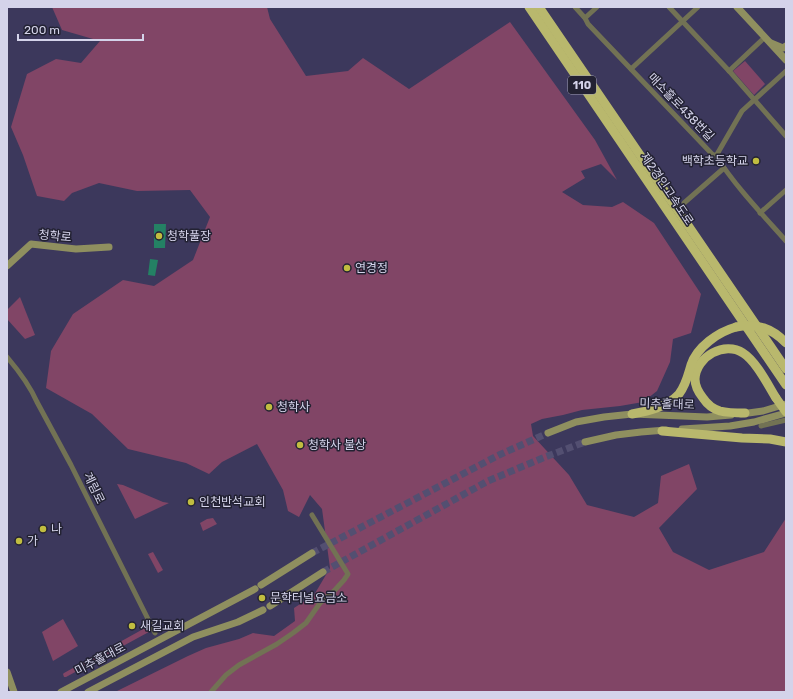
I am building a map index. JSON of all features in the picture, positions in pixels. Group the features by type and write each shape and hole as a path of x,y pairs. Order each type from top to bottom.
{"highway":[{"name":"제2경인고속도로","path":"528,7 639,161"},
{"name":"제2경인고속도로","path":"540,7 639,161 714,272 786,385"},
{"name":"제2경인고속도로","path":"714,272 786,369"},
{"path":"632,414 665,405 673,400 684,387 693,361 701,349 725,331 736,327 750,325 761,326 775,333 786,343"},
{"path":"745,413 724,412 715,409 707,403 700,393 696,382 698,368 704,360 714,352 724,349 732,349 744,354 752,362 786,412"},
{"path":"662,431 770,439 786,442"}],"main road":[{"path":"737,7 786,60"},
{"path":"767,40 783,48 786,46"},
{"name":"청학로","path":"7,266 30,244 76,249 109,247"},
{"name":"미추홀대로","path":"548,433 576,422 604,417 632,414 708,417 763,411 786,404"},
{"name":"미추홀대로","path":"585,442 616,435 641,432 730,426 754,422 786,412"},
{"name":"미추홀대로","path":"61,692 258,587 312,553"},
{"path":"270,606 323,572"},
{"name":"미추홀대로","path":"88,692 193,637 238,622 263,610"},
{"path":"7,672 14,692"}],"street":[{"name":"매소홀로438번길","path":"575,7 585,18 588,24 712,154 716,156 760,213 786,241"},
{"path":"585,18 597,7"},
{"path":"668,7 729,71 786,136"},
{"path":"631,69 698,7"},
{"path":"729,71 767,40"},
{"path":"716,156 740,114 786,71"},
{"path":"684,203 724,168"},
{"path":"760,213 786,190"},
{"name":"계림로","path":"7,357 15,366 34,395 71,465 155,633"},
{"path":"761,426 786,420"},
{"path":"211,692 226,675 239,665 282,640 306,623 320,603 334,591 348,574 312,514"}],"shaded area":[{"path":"52,7 267,7 270,19 306,76 348,71 363,58 409,89 510,22 595,140 617,180 601,164 581,171 585,178 562,192 583,205 612,207 623,202 654,223 701,294 691,333 673,339 670,362 657,391 643,402 582,410 542,419 531,424 533,436 569,475 587,505 634,517 658,503 661,476 689,464 697,489 659,528 673,552 709,570 764,552 786,518 786,692 115,692 206,648 239,639 253,633 274,636 295,621 294,608 314,595 330,568 322,509 310,495 299,517 288,511 283,490 257,444 222,462 209,474 186,463 128,449 92,414 46,388 51,351 73,314 123,280 154,286 193,260 210,217 190,190 137,191 99,183 72,193 64,201 37,196 23,155 11,127 27,74 56,59 81,63 100,41 62,30"},
{"path":"745,61 765,84 754,95 733,71"},
{"path":"154,224 166,224 165,248 154,248"},
{"path":"150,259 158,260 155,276 148,275"},
{"path":"20,297 35,335 25,339 7,319 7,310"},
{"path":"117,484 123,485 163,502 169,503 135,519"},
{"path":"213,518 217,524 203,531 200,523 207,519"},
{"path":"153,552 163,570 158,573 148,554"},
{"path":"63,619 78,646 53,661 42,632"},
{"path":"147,628 149,632 64,677 64,673"}],"tunnel":[{"path":"312,553 499,455 548,433"},
{"path":"323,572 488,481 585,442"}],"place":[{"name":"백학초등학교","path":"756,161"},
{"name":"청학풀장","path":"159,236"},
{"name":"연경정","path":"347,268"},
{"name":"청학사","path":"269,407"},
{"name":"청학사 불상","path":"300,445"},
{"name":"인천반석교회","path":"191,502"},
{"name":"나","path":"43,529"},
{"name":"가","path":"19,541"},
{"name":"문학터널요금소","path":"262,598"},
{"name":"새길교회","path":"132,626"}]}
